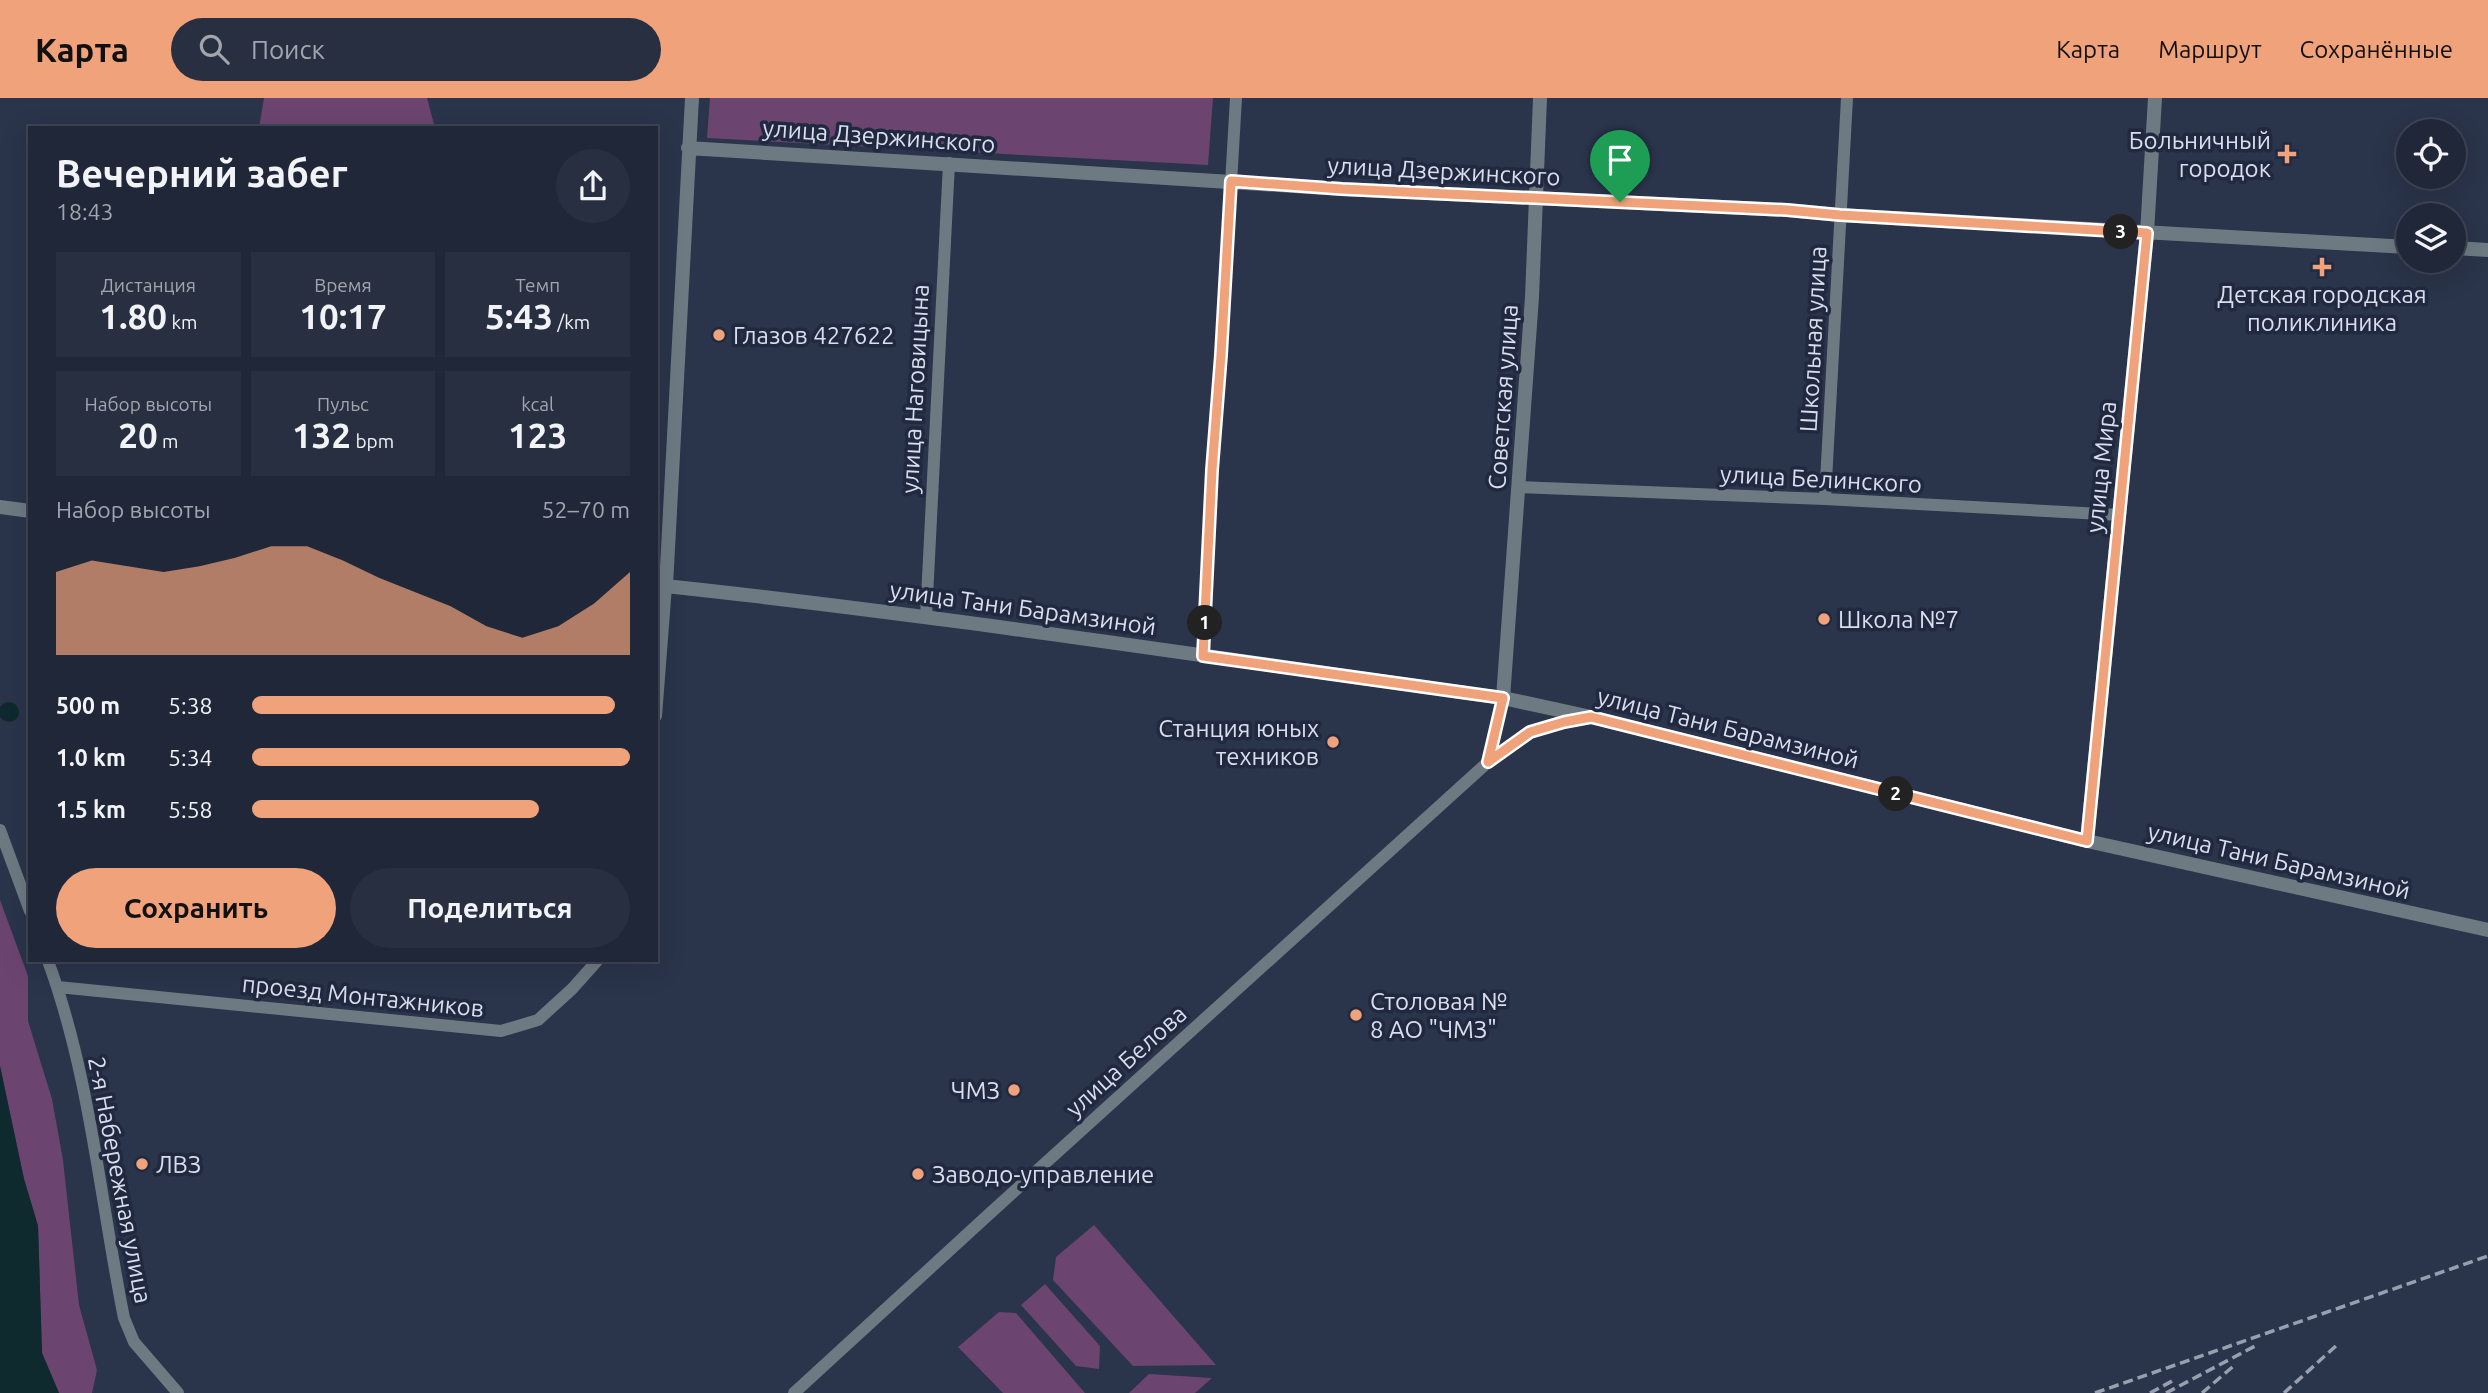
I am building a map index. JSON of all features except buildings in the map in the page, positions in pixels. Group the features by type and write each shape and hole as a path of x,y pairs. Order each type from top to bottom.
{"street":[{"path":"658,664 692,98"},
{"path":"1203,656 1236,98"},
{"name":"Советская улица","path":"1503,698 1520,488 1537,199 1540,98"},
{"name":"Школьная улица","path":"1825,499 1847,98"},
{"name":"улица Мира","path":"2087,841 2147,233 2155,98"},
{"name":"улица Дзержинского","path":"688,148 1537,199 1787,210 2396,246"},
{"name":"улица Наговицына","path":"926,617 949,163"},
{"path":"2466,249 2488,250"},
{"name":"улица Белинского","path":"1520,488 1825,499 2120,514"},
{"path":"0,507 28,511"},
{"name":"улица Тани Барамзиной","path":"661,586 926,617 1503,698 1591,717 2087,841 2488,930"},
{"path":"1488,762 1503,698"},
{"name":"улица Белова","path":"794,1393 1488,762 1530,732 1591,717"},
{"path":"0,831 28,906"},
{"name":"2-я Набережная улица","path":"48,962 58,987 83,1081 124,1318 134,1342 178,1393"},
{"name":"проезд Монтажников","path":"58,987 501,1031 538,1020 596,962"}],"shaded area":[{"path":"264,98 427,98 434,126 259,126"},
{"path":"710,98 1213,98 1208,165 707,138"},
{"path":"9,702 16,705 19,712 16,719 9,722 2,719 -1,712 2,705"},
{"path":"0,900 28,976 28,1021 52,1099 63,1160 79,1305 97,1370 92,1393 59,1393 42,1353 38,1226 24,1179 0,1066"},
{"path":"0,1066 24,1179 38,1226 42,1353 59,1393 0,1393"},
{"path":"1094,1225 1216,1365 1133,1366 1053,1280 1056,1257"},
{"path":"1045,1284 1100,1346 1099,1369 1076,1366 1021,1305"},
{"path":"999,1312 1016,1313 1085,1393 1003,1393 958,1347"},
{"path":"1149,1374 1212,1378 1195,1393 1129,1393"}],"railway":[{"path":"2095,1393 2488,1256"},
{"path":"2284,1393 2338,1344"},
{"path":"2166,1393 2257,1345"},
{"path":"2202,1393 2236,1364"},
{"path":"2150,1393 2174,1380"}],"place":[{"name":"Больничный городок","path":"2287,154"},
{"name":"Детская городская поликлиника","path":"2322,267"},
{"name":"Глазов 427622","path":"719,335"},
{"name":"Школа №7","path":"1824,619"},
{"name":"Станция юных техников","path":"1333,742"},
{"name":"Столовая № 8 АО \"ЧМЗ\"","path":"1356,1015"},
{"name":"ЧМЗ","path":"1014,1090"},
{"name":"ЛВЗ","path":"142,1164"},
{"name":"Заводо-управление","path":"918,1174"}],"route":[{"path":"1231,181 1620,202 2147,233 2087,841 1591,717 1530,732 1488,762 1503,698 1203,656 1231,181"}]}
